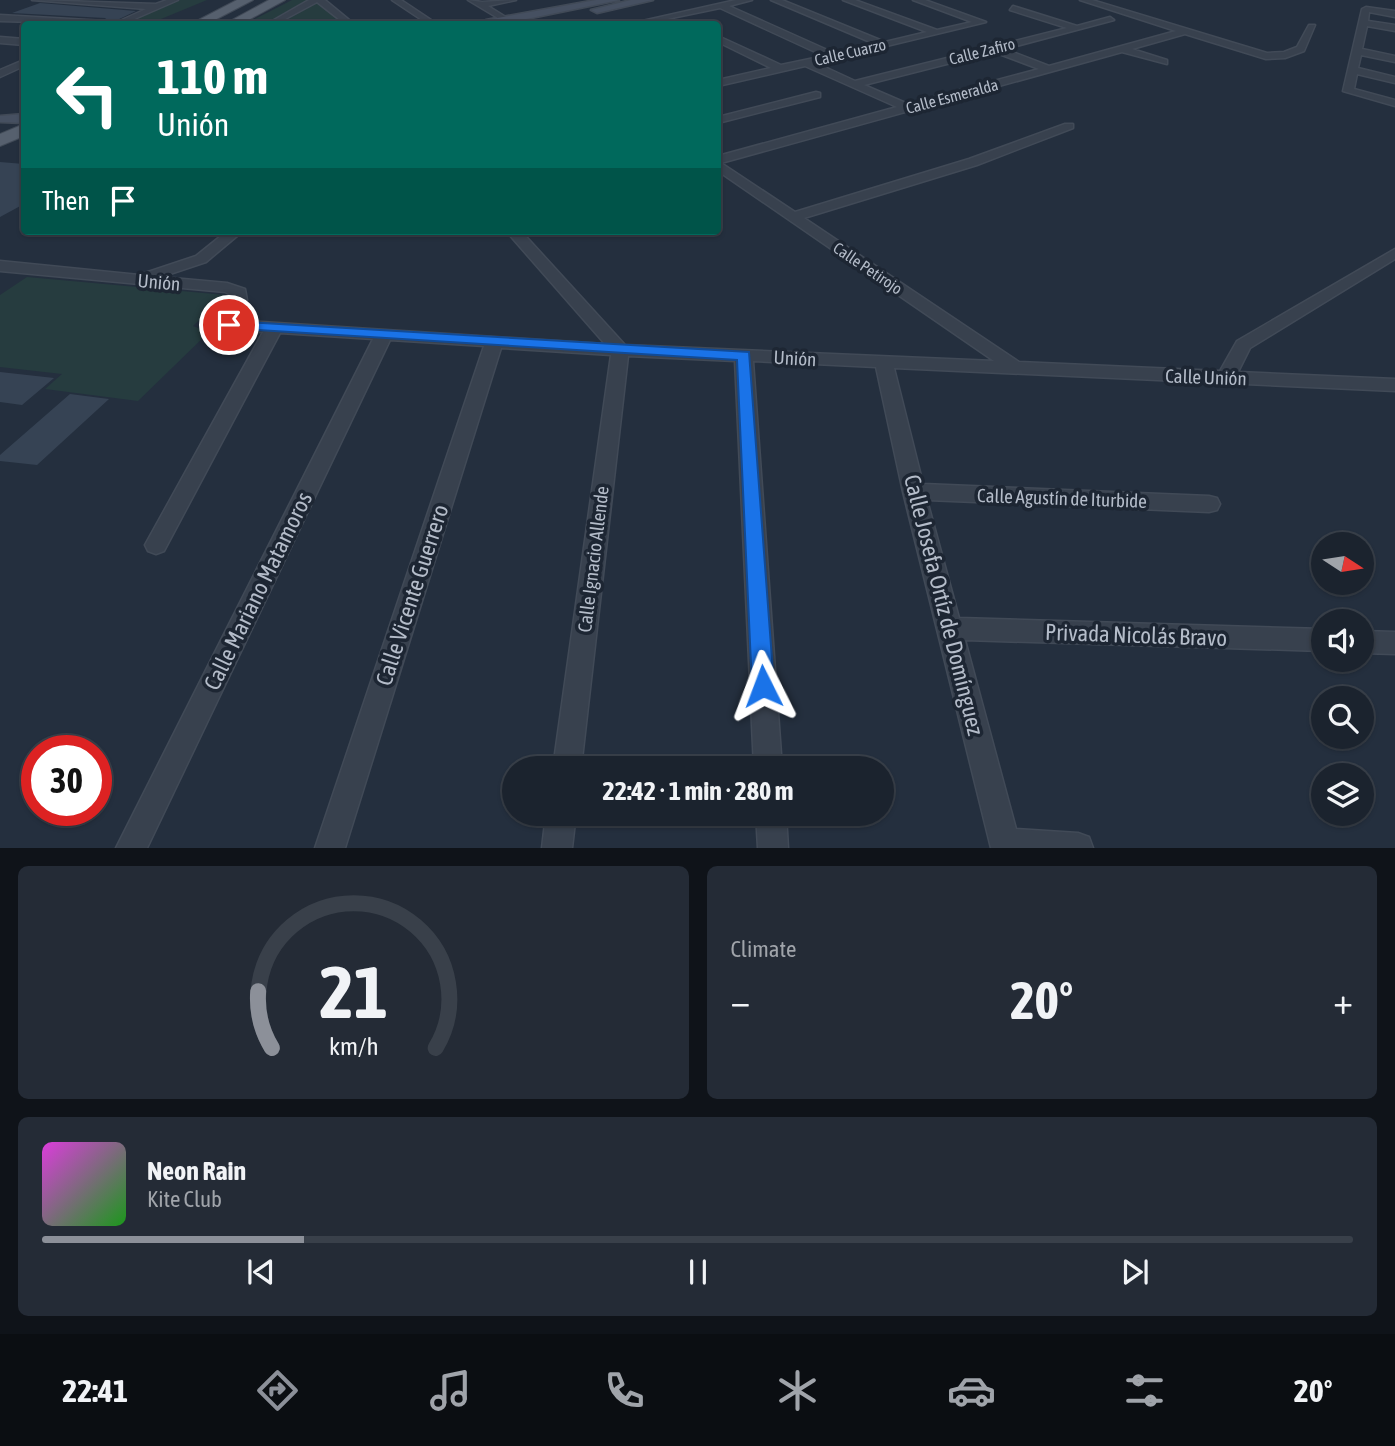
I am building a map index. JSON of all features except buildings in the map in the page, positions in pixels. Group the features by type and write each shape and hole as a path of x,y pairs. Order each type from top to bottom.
{"main road":[{"path":"204,21 247,0"},
{"path":"237,21 279,0"},
{"path":"2,120 21,110"},
{"path":"0,141 21,130"}],"street":[{"path":"36,0 166,3"},
{"path":"102,0 166,3"},
{"path":"277,21 317,0 346,21"},
{"path":"396,0 428,21"},
{"path":"472,0 508,21"},
{"path":"481,5 512,0"},
{"path":"515,21 610,0"},
{"path":"539,21 648,0"},
{"path":"647,21 748,0"},
{"path":"775,0 883,44"},
{"path":"847,0 936,32"},
{"name":"Calle Cuarzo","path":"721,82 982,22 917,0"},
{"path":"1084,0 1266,56 1286,55 1301,48 1312,27"},
{"path":"124,21 166,3"},
{"path":"721,5 832,56"},
{"path":"1365,5 1395,5"},
{"path":"1365,5 1395,14"},
{"path":"1365,5 1348,91 1395,103"},
{"path":"1013,8 1077,28"},
{"path":"670,16 681,21"},
{"path":"0,18 52,21"},
{"name":"Calle Zafiro","path":"854,84 1110,20"},
{"path":"1363,23 1395,28"},
{"path":"1093,24 1115,31"},
{"name":"Calle Esmeralda","path":"721,159 1186,31"},
{"path":"1126,35 1148,42"},
{"path":"1359,39 1371,41"},
{"path":"0,40 21,42"},
{"path":"721,40 779,68"},
{"path":"993,48 1049,69"},
{"path":"1123,49 1164,62"},
{"path":"1357,51 1395,59"},
{"path":"805,62 907,108"},
{"path":"0,74 21,65"},
{"path":"0,68 13,68"},
{"path":"1353,70 1395,80"},
{"path":"721,119 816,95"},
{"path":"2,120 21,119"},
{"path":"793,217 973,162 1069,126"},
{"name":"Calle Petirojo","path":"721,168 1018,370"},
{"path":"136,281 201,258 231,235"},
{"path":"517,235 620,349"},
{"path":"1226,378 1243,345 1395,253"},
{"name":"Unión","path":"0,266 227,288 239,292 239,300 221,322 274,328 1018,370"},
{"path":"156,545 274,328"},
{"name":"Calle Mariano Matamoros","path":"131,848 384,335"},
{"name":"Calle Vicente Guerrero","path":"330,848 494,342"},
{"name":"Calle Ignacio Allende","path":"569,756 620,349"},
{"path":"744,356 767,756"},
{"name":"Calle Josefa Ortíz de Domínguez","path":"884,363 914,492 1006,846"},
{"name":"Calle Unión","path":"1018,370 1395,386"},
{"name":"Calle Agustín de Iturbide","path":"914,492 1209,504"},
{"name":"Privada Nicolás Bravo","path":"949,629 1311,640"},
{"path":"1374,642 1395,643"},
{"path":"557,848 560,826"},
{"path":"772,826 773,848"},
{"path":"1006,846 1078,848"}],"green space":[{"path":"180,0 207,0 156,21 129,21"},
{"path":"292,0 307,0 270,21 251,21"},
{"path":"319,2 341,21 284,21"},
{"path":"27,277 225,295 193,326 209,332 138,401 45,389 62,374 0,367 0,295"}],"route":[{"path":"229,325 744,356 763,686"}]}
